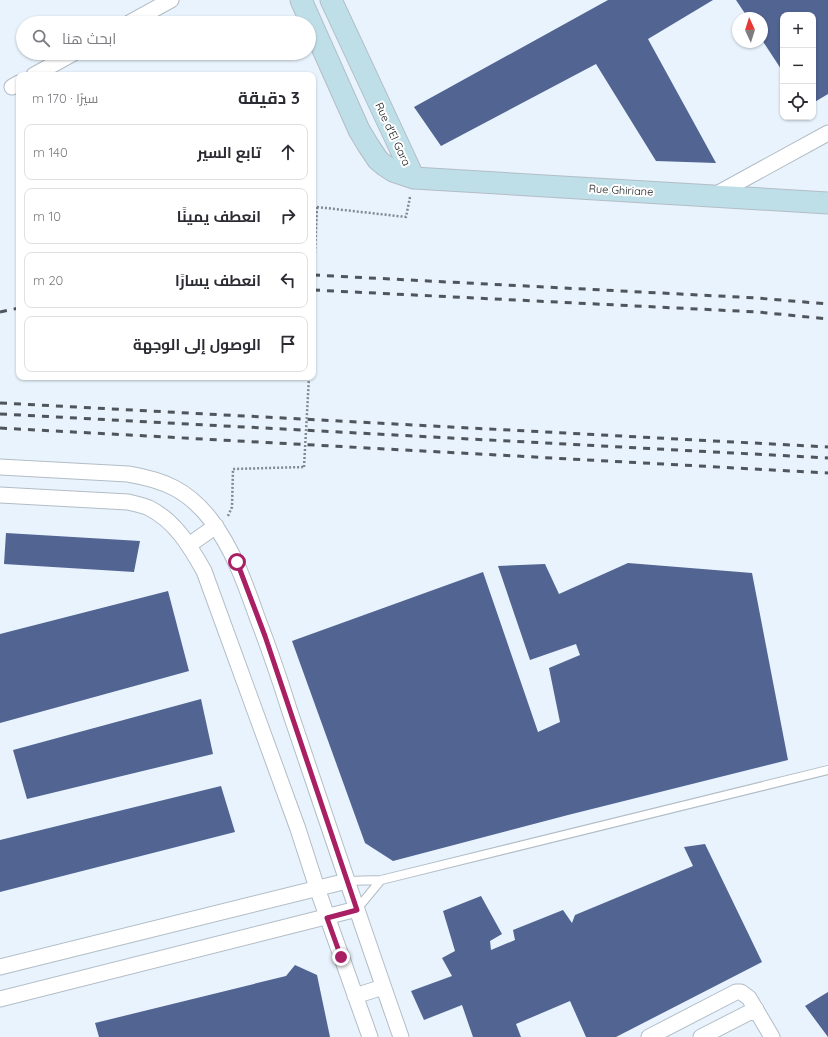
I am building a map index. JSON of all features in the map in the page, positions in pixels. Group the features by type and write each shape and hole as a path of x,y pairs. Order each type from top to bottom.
{"street":[{"path":"142,16 171,0"},
{"name":"Rue d'El Gara","path":"301,0 308,16"},
{"name":"Rue d'El Gara","path":"331,0 414,178"},
{"name":"Rue d'El Gara","path":"316,34 359,130 378,160 393,171 414,178"},
{"path":"39,72 61,60"},
{"path":"714,196 828,133"},
{"name":"Rue Ghiriane","path":"414,178 828,202"},
{"path":"0,467 128,474 145,477 175,488 189,496 216,526 237,562 247,587 400,1037"},
{"path":"0,495 128,502 148,508 164,516 174,526 189,546 204,571 296,821 327,918 370,1037"},
{"path":"189,546 216,526"},
{"path":"0,967 348,881"},
{"path":"0,999 357,910"},
{"path":"356,996 383,988"},
{"path":"649,1037 736,992 741,992 746,995 772,1037"},
{"path":"701,1037 756,1009"}],"lane":[{"path":"348,881 381,880 828,770"},
{"path":"357,910 381,880"}],"path":[{"path":"316,228 317,207 406,217"},
{"path":"216,526 230,514 232,507 233,469 304,467 309,380"}],"building":[{"path":"608,0 713,0 648,39 716,163 656,161 596,64 441,146 414,107"},
{"path":"736,0 828,0 828,94 816,101 816,12 780,12 780,67 767,48 768,12 744,12"},
{"path":"6,533 140,541 134,572 4,564"},
{"path":"628,563 752,573 788,760 568,815 393,861 365,843 292,641 483,572 538,732 560,722 549,668 580,655 576,644 530,660 498,566 545,564 559,594"},
{"path":"168,591 189,671 0,723 0,634"},
{"path":"201,699 213,754 27,799 13,750"},
{"path":"221,786 235,832 0,892 0,840"},
{"path":"705,844 762,962 616,1037 586,1037 570,1001 516,1024 521,1037 473,1037 462,1005 424,1020 411,991 452,976 442,958 455,951 443,911 481,896 502,934 490,941 491,950 515,940 513,930 563,910 572,923 575,915 693,866 684,847"},
{"path":"295,965 317,975 330,1037 99,1037 95,1023 286,976"},
{"path":"828,992 828,1037 805,1006"}],"railway":[{"path":"316,275 757,298 828,304"},
{"path":"316,290 758,312 828,319"},
{"path":"0,312 16,309"},
{"path":"0,403 828,447"},
{"path":"0,414 828,458"},
{"path":"0,428 828,473"}],"route":[{"path":"237,562 265,636 357,910 327,918 341,957"}]}
